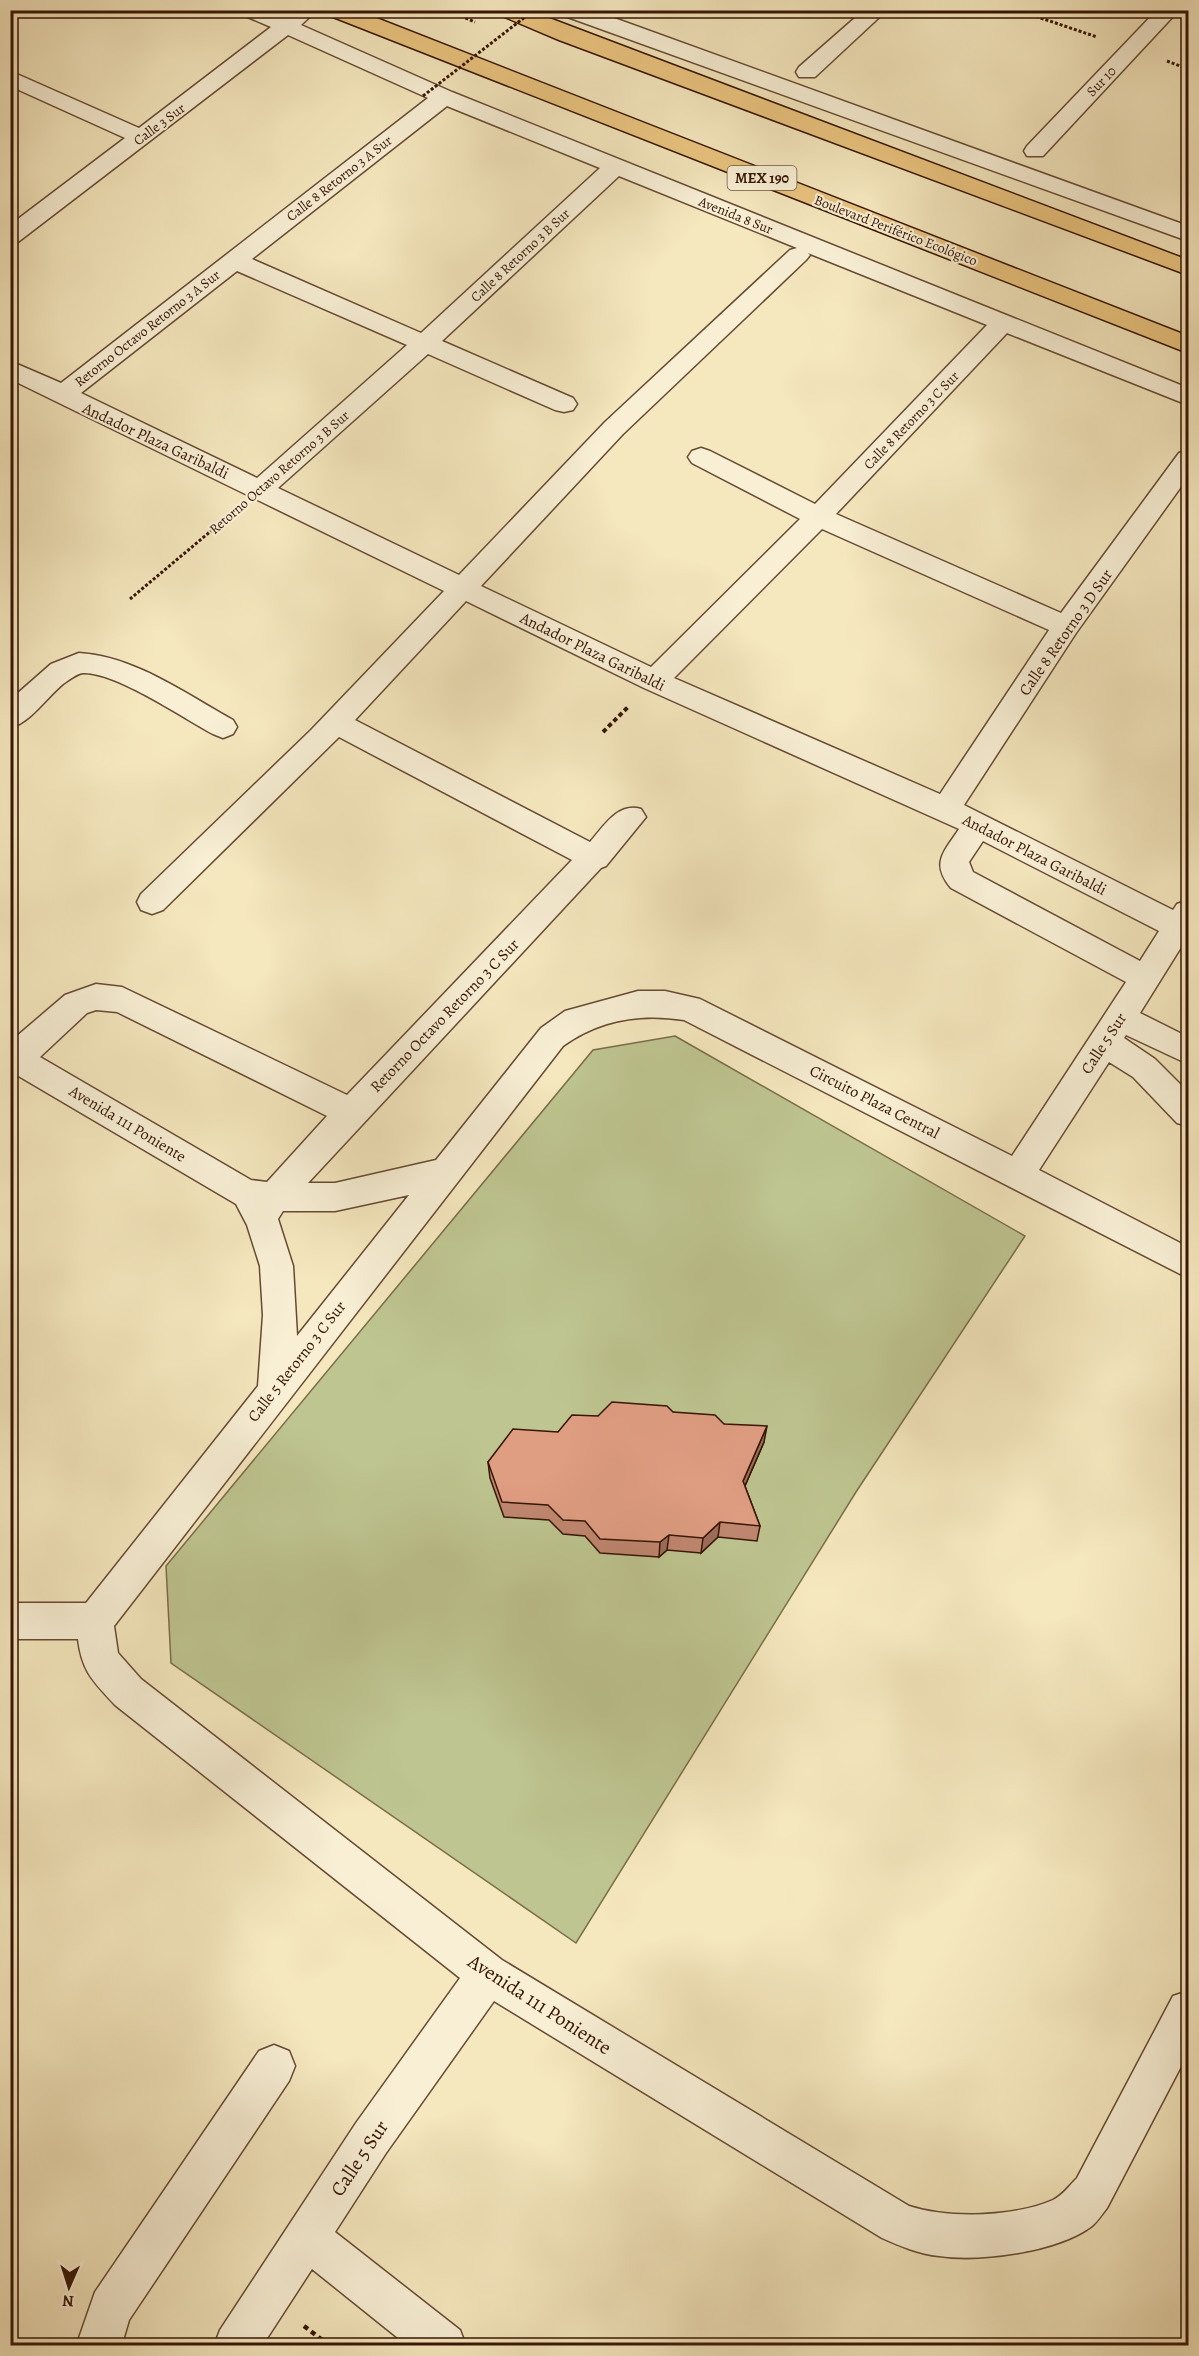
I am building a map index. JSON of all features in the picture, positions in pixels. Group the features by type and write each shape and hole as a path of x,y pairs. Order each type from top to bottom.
{"highway":[{"name":"Boulevard Periférico Ecológico","path":"336,10 1188,345"},
{"path":"508,10 578,40 1188,268"}],"street":[{"name":"Avenida 8 Sur","path":"251,10 433,96 1188,396"},
{"name":"Calle 3 Sur","path":"10,237 307,10"},
{"path":"570,10 1188,234"},
{"path":"807,72 877,10"},
{"name":"Sur 10","path":"1035,151 1168,10"},
{"path":"10,77 141,138"},
{"name":"Calle 8 Retorno 3 A Sur","path":"233,260 433,96"},
{"name":"Calle 8 Retorno 3 B Sur","path":"426,342 615,167"},
{"path":"152,902 335,722 614,428 798,255"},
{"path":"233,260 426,342 564,404"},
{"name":"Retorno Octavo Retorno 3 A Sur","path":"61,396 233,260"},
{"name":"Calle 8 Retorno 3 C Sur","path":"818,517 1003,323"},
{"name":"Retorno Octavo Retorno 3 B Sur","path":"260,490 426,342"},
{"name":"Andador Plaza Garibaldi","path":"10,369 61,396 654,681 946,809 1184,920"},
{"path":"701,457 818,517 1066,626"},
{"name":"Calle 8 Retorno 3 D Sur","path":"946,809 1066,626 1188,459"},
{"path":"654,681 818,517"},
{"path":"10,718 60,672 79,663 105,665 223,727"},
{"path":"335,722 595,858"},
{"name":"Retorno Octavo Retorno 3 C Sur","path":"261,1202 351,1112 595,858 631,817"},
{"path":"978,825 954,861 955,872 962,880 1145,978"},
{"name":"Calle 5 Sur","path":"1018,1175 1184,920"},
{"path":"13,1057 76,1004 96,997 122,1000 351,1112"},
{"name":"Circuito Plaza Central","path":"552,1037 576,1020 608,1009 638,1004 665,1004 689,1008 729,1026 1188,1263"},
{"path":"1111,1029 1188,1051"},
{"path":"1111,1029 1144,1068 1188,1113"},
{"name":"Calle 5 Retorno 3 C Sur","path":"95,1620 443,1173 552,1037"},
{"name":"Avenida 111 Poniente","path":"13,1057 261,1202"},
{"path":"275,1388 281,1331 280,1287 261,1202 335,1197 443,1173"},
{"path":"10,1621 95,1620"},
{"name":"Avenida 111 Poniente","path":"95,1620 100,1661 129,1692 488,1974 897,2223 920,2232 944,2236 1003,2232 1055,2222 1076,2210 1092,2193 1188,2011"},
{"name":"Calle 5 Sur","path":"236,2346 371,2138 488,1974"},
{"path":"105,2346 101,2338 111,2308 274,2066"},
{"path":"307,2237 444,2346"}],"path":[{"path":"433,96 534,10"},
{"name":"Retorno Octavo Retorno 3 B Sur","path":"130,599 260,490"}],"green space":[{"path":"675,1036 1025,1236 856,1492 576,1943 171,1663 166,1566 593,1050"}],"building":[{"path":"612,1402 667,1406 673,1412 715,1415 724,1424 767,1426 743,1481 760,1526 720,1522 703,1538 669,1535 660,1542 600,1539 585,1521 563,1520 548,1505 502,1502 488,1462 513,1429 558,1432 572,1415 598,1416"}]}
